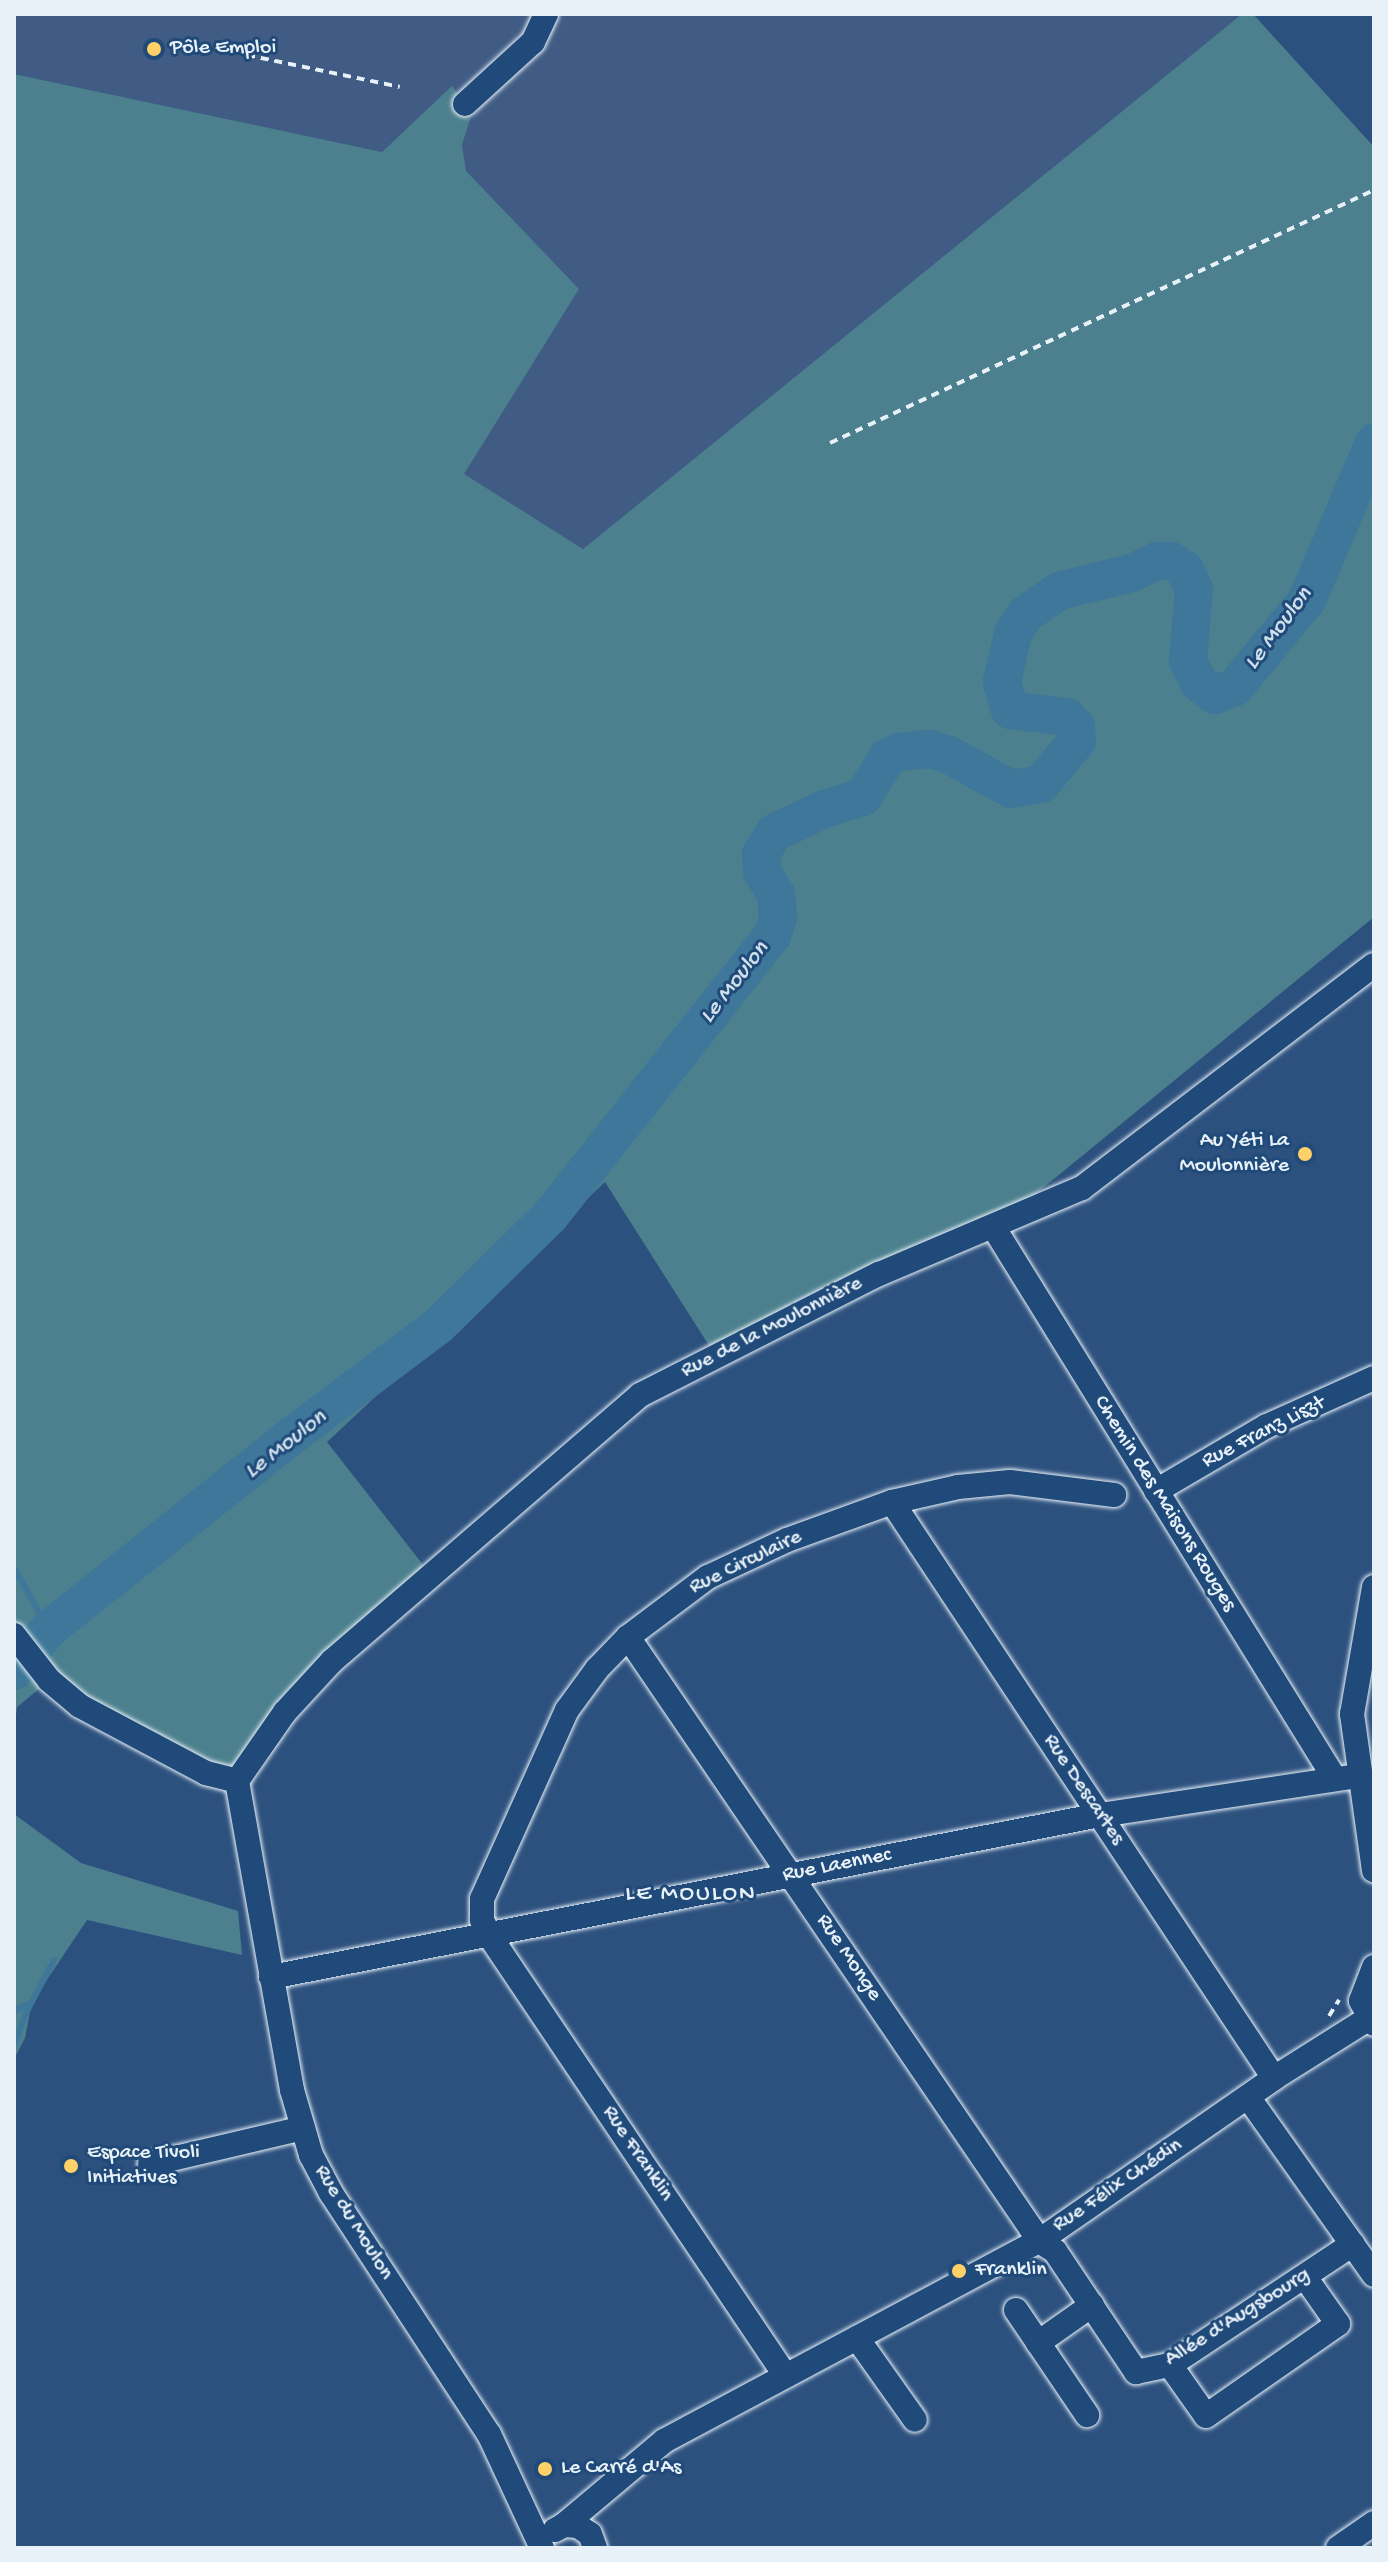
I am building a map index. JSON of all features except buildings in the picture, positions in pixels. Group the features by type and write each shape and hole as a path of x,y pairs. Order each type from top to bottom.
{"street":[{"path":"465,104 533,42 546,14"},
{"name":"Rue de la Moulonnière","path":"237,1781 285,1712 332,1661 640,1395 879,1274 994,1228 1082,1188 1374,965"},
{"name":"Chemin des Maisons Rouges","path":"994,1228 1156,1491 1347,1778"},
{"name":"Rue Franz Liszt","path":"1156,1491 1267,1426 1374,1378"},
{"name":"Rue Circulaire","path":"489,1935 482,1920 482,1899 542,1759 567,1710 597,1669 628,1637 708,1577 787,1540 892,1502 958,1487 1010,1482 1114,1495"},
{"name":"Rue Descartes","path":"892,1502 1274,2078"},
{"path":"1374,1587 1352,1714 1347,1778 1374,1870"},
{"path":"14,1635 49,1680 80,1706 206,1773 237,1781"},
{"name":"Rue Monge","path":"628,1637 1039,2241"},
{"name":"Rue Laennec","path":"271,1977 1100,1815 1347,1778"},
{"name":"Rue du Moulon","path":"237,1781 292,2090 311,2155 331,2193 489,2434 544,2548"},
{"name":"Rue Franklin","path":"489,1935 785,2375"},
{"path":"1372,2019 1361,2001 1374,1967"},
{"name":"Rue Félix Chédin","path":"544,2548 547,2538 664,2441 1039,2241 1274,2078 1372,2019"},
{"path":"1248,2097 1374,2275"},
{"path":"150,2164 303,2128"},
{"name":"Allée d'Augsbourg","path":"1039,2241 1055,2251 1136,2372 1170,2365 1353,2244"},
{"path":"1170,2365 1206,2416 1338,2324 1305,2277"},
{"path":"1038,2343 1092,2305"},
{"path":"1016,2310 1087,2415"},
{"path":"857,2338 915,2420"},
{"name":"Rue Félix Chédin","path":"592,2541 610,2484"},
{"name":"Rue du Moulon","path":"518,2493 544,2518 562,2526 578,2526 592,2541"},
{"path":"1338,2548 1374,2523"}],"path":[{"path":"247,55 400,87"},
{"path":"830,443 1374,190"}],"shaded area":[{"path":"14,14 1242,14 583,549 463,474 579,289 465,171 462,145 472,113 452,87 382,152 14,74"}],"green space":[{"path":"1242,14 1253,14 1374,147 1374,917 994,1228 715,1355 605,1182 327,1442 431,1575 332,1661 237,1781 50,1680 17,1707 14,1731 14,74 382,152 452,86 472,113 462,145 466,171 579,289 464,474 583,549"},
{"path":"14,1814 81,1863 238,1911 242,1955 87,1920 32,2002 25,2038 14,2059"}],"waterway":[{"name":"Le Moulon","path":"14,1671 49,1629 294,1434 438,1326 550,1216 772,936 778,917 776,894 762,872 761,854 774,833 824,809 863,797 887,758 899,752 930,749 949,755 1011,789 1041,784 1077,741 1076,727 1067,717 1010,710 1002,682 1013,633 1026,614 1059,591 1132,573 1157,561 1171,561 1185,570 1194,589 1188,661 1199,683 1215,695 1235,687 1307,600 1374,443"},
{"path":"14,1568 49,1629"},
{"path":"14,2045 26,2013 54,1960"},
{"path":"14,2011 32,2002"}],"place":[{"name":"Pôle Emploi","path":"154,49"},
{"name":"Au Yéti La Moulonnière","path":"1305,1154"},
{"name":"Espace Tivoli Initiatives","path":"71,2166"},
{"name":"Franklin","path":"959,2271"},
{"name":"Le Carré d'As","path":"545,2469"}],"district":[{"name":"LE MOULON","path":"691,1895"}]}
